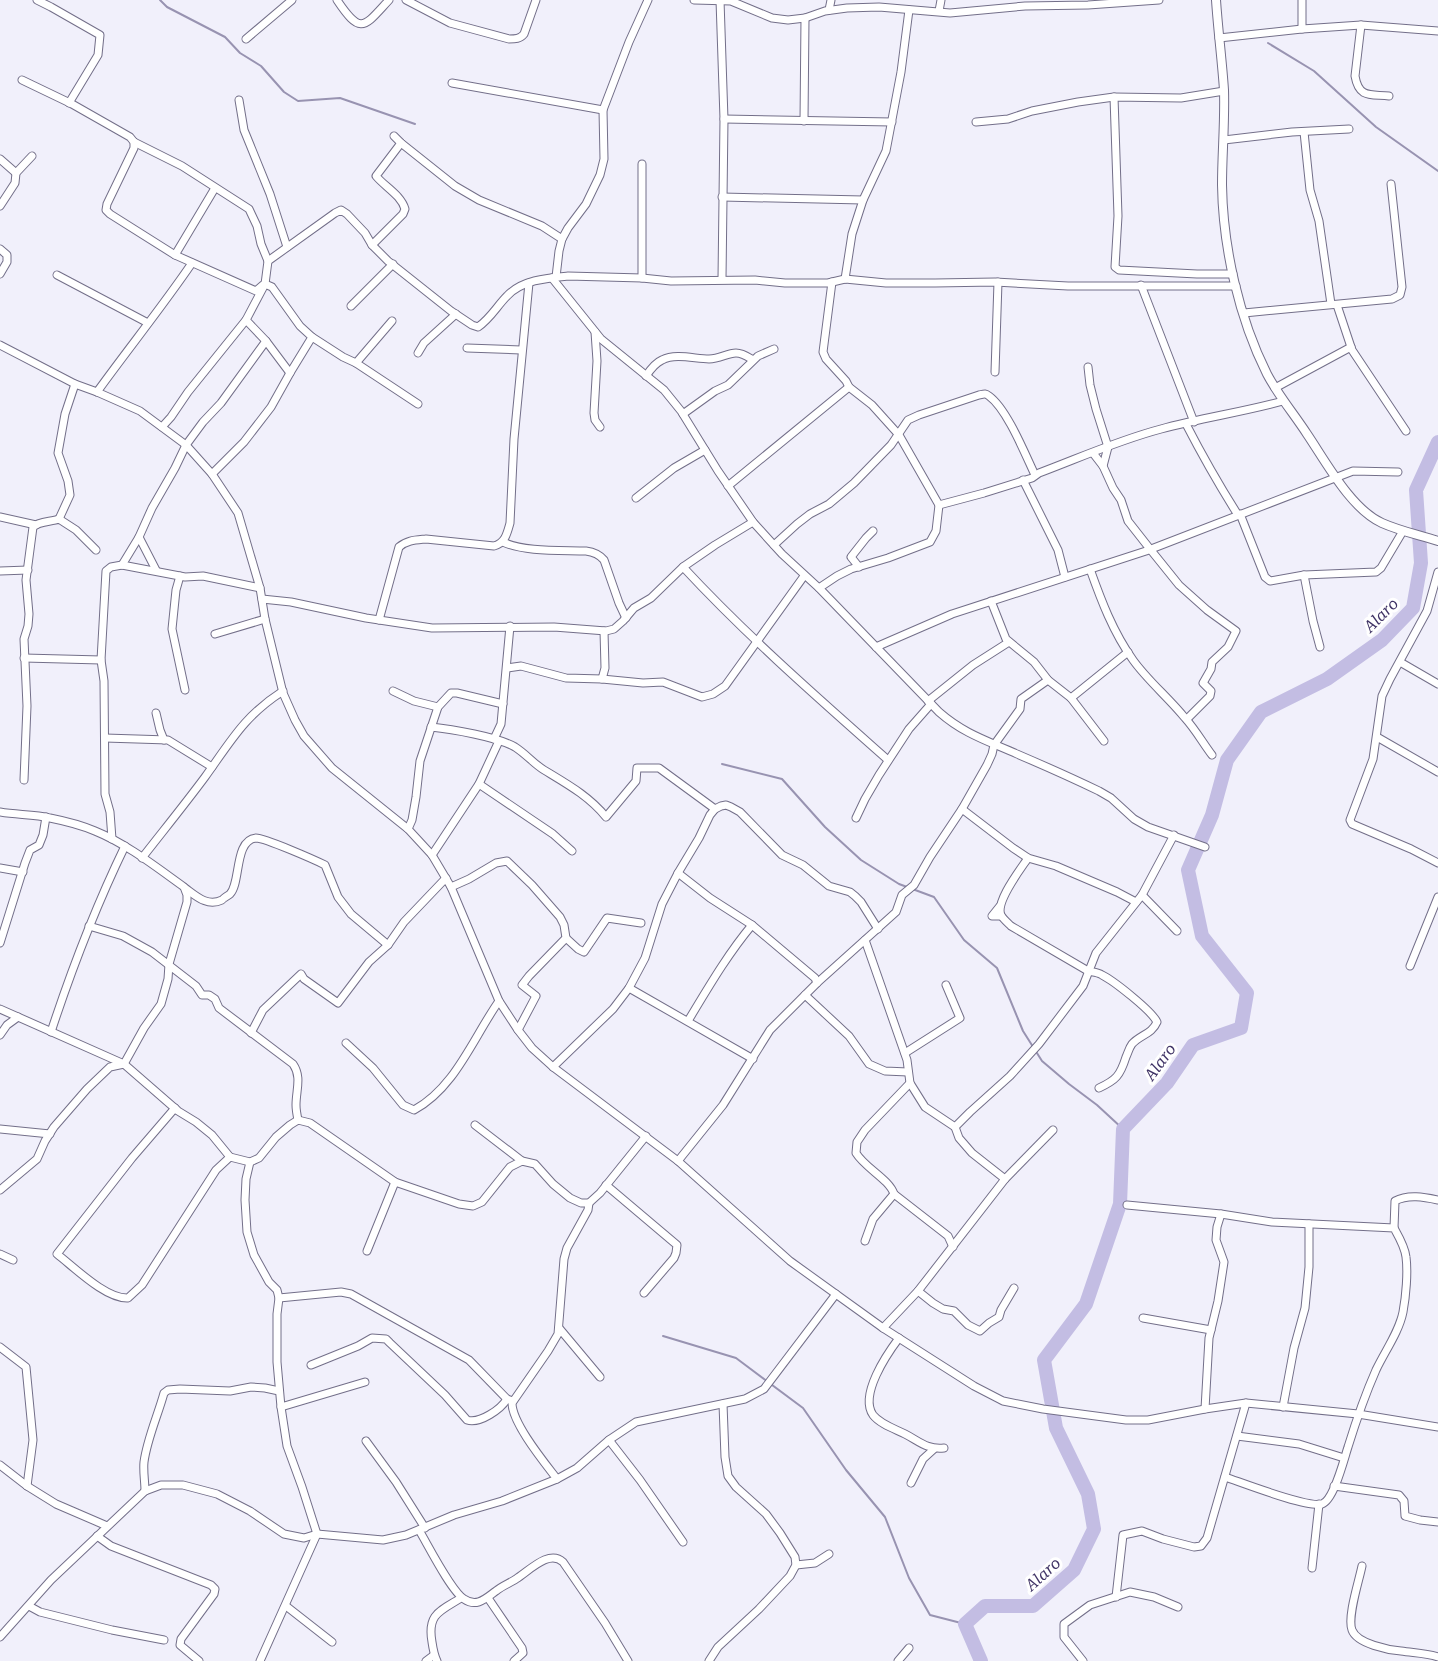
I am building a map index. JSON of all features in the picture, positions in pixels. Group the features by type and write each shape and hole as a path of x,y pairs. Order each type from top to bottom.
{"street":[{"path":"37,0 100,35 98,55 69,103"},
{"path":"246,39 292,0"},
{"path":"338,0 346,13 358,24 363,25 369,22 389,0"},
{"path":"406,0 450,22 515,39 524,34 536,0"},
{"path":"648,0 603,110 603,159 600,175 586,204 562,238 554,277 601,339 664,390 753,522 954,725 994,745 1099,790 1134,819 1148,827 1205,846"},
{"path":"694,0 731,2 779,20 805,18 829,10 846,8 964,12 1013,4 1159,0"},
{"path":"720,0 724,119 722,279"},
{"path":"829,10 831,0"},
{"path":"939,11 941,0"},
{"path":"1216,0 1224,91 1222,184 1224,218 1233,274 1248,328 1267,375 1275,388 1335,478 1361,508 1374,519 1434,540"},
{"path":"1302,0 1302,29"},
{"path":"845,279 852,234 863,200 886,151 902,72 909,10"},
{"path":"804,121 805,18"},
{"path":"1219,38 1361,25 1438,31"},
{"path":"1361,25 1355,76 1357,84 1364,94 1389,96"},
{"path":"22,80 69,103 130,137 134,142 183,166 249,209 257,226 268,261 265,284 246,320 162,427"},
{"path":"452,83 603,110"},
{"path":"976,122 1008,119 1032,111 1114,97 1181,98 1224,91"},
{"path":"1114,97 1118,216 1115,267 1119,270 1233,274"},
{"path":"239,100 244,130 270,194 287,247"},
{"path":"724,119 892,122"},
{"path":"1224,140 1349,129"},
{"path":"1304,132 1310,190 1319,221 1334,304 1351,347 1406,431"},
{"path":"394,136 455,186 488,204 542,226 562,238"},
{"path":"134,142 134,148 106,210 175,255 192,263 256,291 265,284"},
{"path":"372,245 403,214 405,208 403,201 376,176 401,144"},
{"path":"0,206 15,183 16,173 32,156"},
{"path":"0,159 16,173"},
{"path":"642,164 642,278"},
{"path":"1244,313 1392,299 1400,295 1402,287 1391,184"},
{"path":"175,255 215,188"},
{"path":"722,197 863,200"},
{"path":"268,261 341,210 365,233 372,245 393,264 456,314 478,327 485,322 509,293 522,285 568,276 671,281 722,279 785,283 832,282 845,279 896,283 998,282 1068,286 1236,286"},
{"path":"0,249 8,259 0,274"},
{"path":"97,392 192,263"},
{"path":"351,306 393,264"},
{"path":"57,275 148,323"},
{"path":"819,588 837,576 930,542 936,531 939,505 899,435 872,405 849,387 826,359 824,352 832,282"},
{"path":"995,372 998,282"},
{"path":"379,620 399,547 404,543 426,539 494,546 503,542 507,535 510,523 513,450 529,283"},
{"path":"265,284 272,287 300,326 312,337 418,404"},
{"path":"1141,285 1194,422"},
{"path":"418,353 424,343 456,314"},
{"path":"246,320 266,341 290,373"},
{"path":"356,363 392,321"},
{"path":"595,332 597,361 594,413 600,428"},
{"path":"212,474 255,429 271,407 312,337"},
{"path":"122,564 139,537 186,445 203,422 221,404 266,341"},
{"path":"0,345 75,384 140,411 186,445 212,474 238,513 260,588 265,619 283,691 295,720 304,736 332,768 408,830 432,855 451,887 499,1001 518,1030 532,1048 553,1067 678,1161 790,1261 883,1328 974,1386 1003,1401 1106,1418 1148,1420 1205,1408 1246,1403 1358,1414 1437,1427 1438,1419"},
{"path":"1275,388 1351,347"},
{"path":"467,348 522,350"},
{"path":"682,414 728,385 758,356 774,349"},
{"path":"646,376 663,359 673,357 710,359 739,352 753,360"},
{"path":"1088,367 1090,385 1108,447 1103,466"},
{"path":"59,519 70,495 68,481 58,453 65,414 75,384"},
{"path":"728,486 849,387"},
{"path":"774,545 810,514 830,504 846,490 899,435 912,418 985,394 1004,412 1035,475"},
{"path":"939,505 1023,480 1162,429 1248,411 1283,400"},
{"path":"1186,424 1206,463 1239,515 1265,577 1270,581 1304,575 1376,572 1381,568 1403,531"},
{"path":"636,498 674,468 705,450"},
{"path":"1093,453 1103,466 1121,500 1128,521 1149,549 1179,585 1207,610 1236,631 1228,647 1212,662 1211,669 1203,683 1210,689 1210,696 1187,719"},
{"path":"876,647 952,614 1149,549 1353,471 1398,472"},
{"path":"1023,480 1058,550 1065,577"},
{"path":"0,517 36,525 59,519 76,530 96,550"},
{"path":"262,599 291,602 432,628 510,626 604,631 614,629 634,608 651,598 683,567 753,522"},
{"path":"24,780 27,706 24,639 29,614 26,580 32,534 36,525"},
{"path":"859,567 851,557 873,531"},
{"path":"139,537 156,570"},
{"path":"503,542 532,548 594,552 601,556 626,618"},
{"path":"112,839 110,812 105,794 104,681 101,660 106,571 122,564 180,576 203,576 260,588"},
{"path":"683,567 719,606 791,674 888,760"},
{"path":"1090,569 1103,605 1128,652 1140,669 1187,719 1212,755"},
{"path":"0,571 28,570"},
{"path":"1438,572 1427,611 1382,696 1373,759 1350,820 1351,823 1438,862"},
{"path":"1304,575 1320,647"},
{"path":"180,576 176,590 172,629 185,690"},
{"path":"507,668 521,666 566,678 643,683 663,682 702,698 725,686 804,576"},
{"path":"991,601 1006,639 1034,662 1048,680 1071,698 1104,741"},
{"path":"215,634 265,619"},
{"path":"432,855 479,784 496,740 501,724 510,626"},
{"path":"602,680 605,668 604,631"},
{"path":"856,818 888,760 930,703 973,665 1009,642"},
{"path":"1071,698 1128,652"},
{"path":"24,658 101,660"},
{"path":"1400,662 1438,684"},
{"path":"678,1161 723,1105 771,1030 805,994 896,912 902,896 914,885 962,809 987,765 994,745 1020,709 1021,699 1048,680"},
{"path":"142,858 230,740 252,714 283,691"},
{"path":"393,691 414,701 438,707"},
{"path":"408,830 412,820 420,761 438,707 451,693 502,704"},
{"path":"156,713 164,740"},
{"path":"430,727 464,732 514,746 537,766 585,796 606,817 636,781 637,768 659,768 715,809"},
{"path":"1377,737 1438,772"},
{"path":"105,738 168,740 212,767"},
{"path":"479,784 553,834 572,851"},
{"path":"553,1067 613,1009 629,988 645,958 662,904 715,809 726,805 731,807 751,822 782,855 803,865 829,886 850,892 861,903 879,929"},
{"path":"962,809 1028,858 1056,866 1136,902"},
{"path":"0,812 20,816 46,817 94,830 125,846 204,901 216,902 230,895 240,856 250,841 256,838 272,842 325,865 338,897 351,914 388,945"},
{"path":"0,943 30,850 39,845 46,817"},
{"path":"955,1127 1010,1076 1083,986 1096,953 1142,895 1174,836"},
{"path":"51,1032 102,893 125,846"},
{"path":"1028,858 1000,906 1001,916 1011,926 1088,971 1101,974 1119,986 1155,1017 1157,1022 1154,1030 1133,1042 1119,1076 1099,1088"},
{"path":"451,887 496,863 507,861 560,917 566,938 584,952 607,918 641,923"},
{"path":"0,867 22,872"},
{"path":"678,873 710,898 752,925 817,983"},
{"path":"251,1033 263,1010 301,974 304,979 338,1003 369,962 388,945 404,922 446,878"},
{"path":"0,1190 37,1159 50,1134 87,1089 110,1067 124,1064 144,1028 161,1004 168,979 169,964 187,902 184,887"},
{"path":"1142,895 1177,931"},
{"path":"187,902 197,897"},
{"path":"1410,966 1438,897"},
{"path":"688,1021 714,977 752,925"},
{"path":"89,926 123,936 152,952 196,986 202,995 215,999 219,1008 293,1064 298,1074 296,1106 298,1120"},
{"path":"518,1030 536,996 522,985 566,938"},
{"path":"865,940 905,1053 910,1083 925,1107 955,1127 959,1138 972,1153 1005,1179"},
{"path":"905,1053 960,1018 946,985"},
{"path":"629,988 753,1059"},
{"path":"805,994 849,1036 869,1064 885,1071 908,1072"},
{"path":"346,1043 373,1068 403,1106 414,1110 430,1099 457,1071 477,1034 499,1001"},
{"path":"0,1009 124,1064 175,1108 212,1135 230,1157 250,1162 259,1158 276,1137 298,1120 310,1123 395,1182 459,1204 473,1206 482,1202 510,1167 522,1161"},
{"path":"0,1035 7,1025 18,1017"},
{"path":"910,1083 865,1130 857,1142 856,1153 862,1162 892,1188 894,1194 948,1236 953,1247"},
{"path":"175,1108 132,1158 57,1254 103,1290 121,1299 128,1298 142,1285 216,1170 230,1157"},
{"path":"475,1125 522,1161 535,1164 553,1184 570,1198 581,1203 589,1203"},
{"path":"0,1129 50,1134"},
{"path":"883,1328 918,1291 1005,1179 1053,1130"},
{"path":"311,1365 372,1338 386,1339 445,1395 467,1420 481,1419 510,1400 548,1351 559,1328 564,1259 589,1203 621,1169 646,1136"},
{"path":"250,1162 245,1200 247,1232 254,1255 269,1282 277,1290 279,1298 277,1362 287,1446 317,1534 260,1661"},
{"path":"367,1251 395,1182"},
{"path":"606,1185 677,1245 674,1257 644,1293"},
{"path":"865,1241 873,1219 894,1194"},
{"path":"1225,1477 1295,1501 1319,1504 1328,1500 1335,1486 1358,1414 1403,1314 1406,1256 1394,1228 1395,1201 1410,1197 1438,1200"},
{"path":"1127,1205 1221,1214 1272,1222 1394,1228"},
{"path":"1205,1408 1209,1338 1224,1262 1216,1240 1216,1227 1221,1214"},
{"path":"1283,1407 1294,1348 1305,1308 1309,1267 1309,1224"},
{"path":"0,1254 13,1260"},
{"path":"918,1291 943,1309 954,1311 968,1325 980,1331 999,1317 1014,1288"},
{"path":"279,1298 341,1292 351,1294 469,1360 510,1400 515,1418 557,1479"},
{"path":"0,1637 51,1580 145,1491 161,1485 183,1485 217,1494 250,1511 284,1534 304,1538 317,1534 383,1540 406,1535 454,1515 502,1501 557,1479 577,1468 609,1440 636,1422 745,1399 764,1389 836,1294"},
{"path":"1143,1318 1211,1330"},
{"path":"559,1328 600,1377"},
{"path":"899,1338 883,1360 872,1387 868,1402 872,1414 880,1421 934,1449 944,1448"},
{"path":"0,1347 26,1367 33,1440 27,1486"},
{"path":"281,1407 365,1382"},
{"path":"145,1491 144,1463 152,1426 158,1416 164,1393 168,1390 230,1391 251,1387 279,1391"},
{"path":"1116,1597 1123,1535 1142,1531 1194,1547 1201,1546 1207,1538 1246,1403"},
{"path":"709,1661 718,1647 790,1576 796,1565 795,1557 766,1514 736,1487 728,1476 723,1404"},
{"path":"1237,1436 1299,1444 1344,1458"},
{"path":"609,1440 684,1542"},
{"path":"366,1441 396,1482 440,1567 461,1598 470,1602 479,1602 542,1561 553,1557 559,1558 605,1623 628,1661"},
{"path":"911,1483 923,1459 934,1449"},
{"path":"0,1465 27,1486 56,1504 107,1526"},
{"path":"1335,1486 1399,1495 1404,1501 1405,1516 1438,1522"},
{"path":"1312,1568 1319,1504"},
{"path":"97,1536 111,1546 214,1589 214,1594 181,1639 180,1645 199,1661"},
{"path":"796,1565 815,1563 829,1554"},
{"path":"1362,1566 1352,1611 1353,1634 1383,1649 1426,1653 1438,1657"},
{"path":"1083,1661 1064,1637 1064,1624 1090,1605 1130,1592 1154,1597 1179,1607"},
{"path":"426,1661 435,1658 429,1629 432,1619 461,1598"},
{"path":"488,1598 522,1648 523,1653 514,1661"},
{"path":"29,1606 40,1612 164,1640"},
{"path":"286,1606 332,1642"},
{"path":"898,1661 909,1648"}],"waterway":[{"path":"160,0 167,7 225,37 240,53 261,66 284,92 298,101 340,98 415,124"},
{"path":"1268,43 1314,71 1376,127 1438,171"},
{"name":"Alaro","path":"981,1661 965,1624 985,1606 1033,1606 1074,1570 1094,1529 1088,1494 1056,1428 1044,1360 1086,1304 1120,1204 1123,1129 1167,1083 1193,1045 1241,1028 1247,993 1202,936 1188,870 1212,815 1227,760 1261,712 1327,679 1382,640 1413,608 1421,563 1416,490 1438,442"},
{"path":"722,764 782,779 825,827 861,860 899,884 934,897 964,940 997,968 1023,1031 1042,1061 1123,1129"},
{"path":"663,1336 736,1358 803,1408 846,1470 885,1517 909,1578 930,1615 965,1624"}]}
